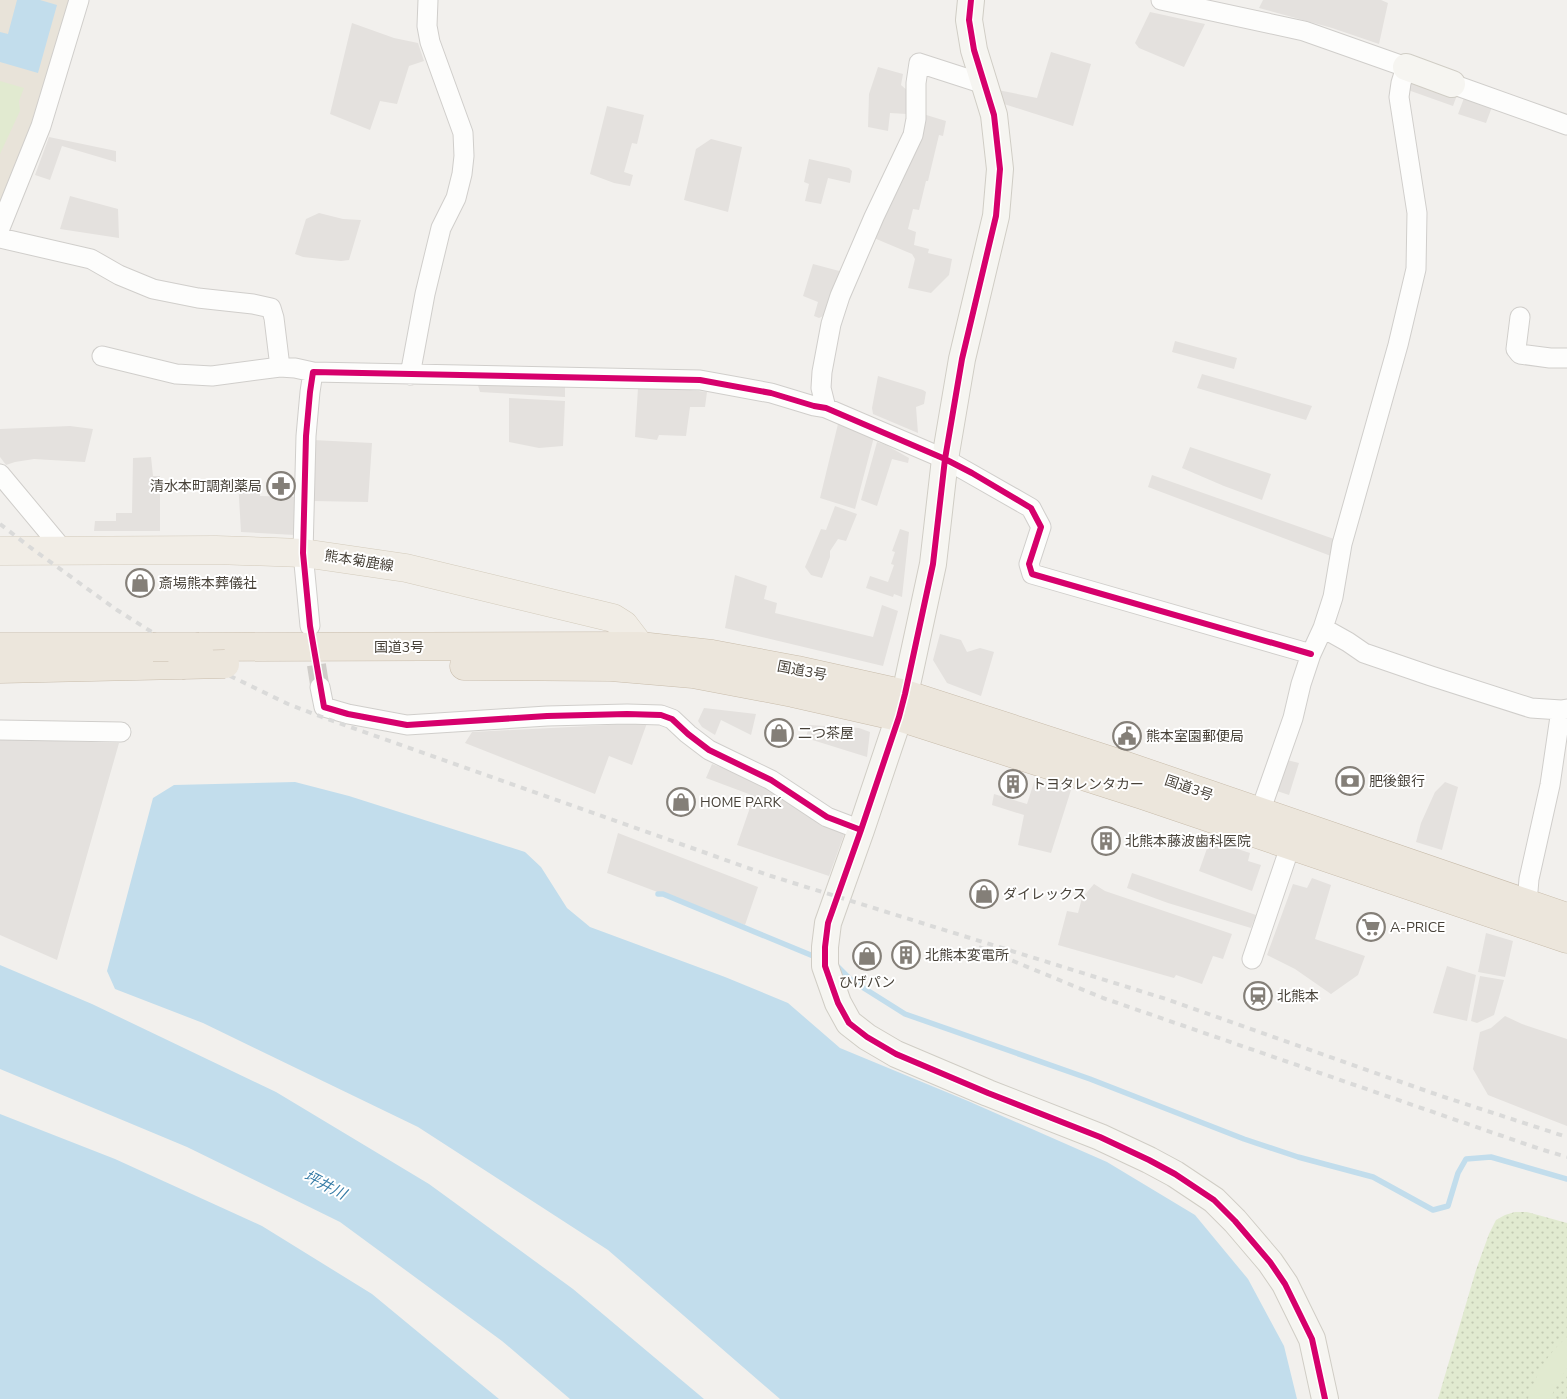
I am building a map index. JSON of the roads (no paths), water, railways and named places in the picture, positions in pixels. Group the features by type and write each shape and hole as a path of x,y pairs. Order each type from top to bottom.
{"highway":[{"name":"国道3号","path":"0,669 190,656 640,646 712,654 797,670 902,706 1142,794 1294,835 1527,903 1567,917"},
{"name":"国道3号","path":"0,647 154,647 225,664 642,669 693,674 784,691 902,706 1260,812 1294,835 1567,939"}],"main road":[{"name":"熊本菊鹿線","path":"0,551 216,550 303,553 406,568 613,618 624,625 640,646"}],"street":[{"path":"0,228 41,126 79,0"},
{"path":"410,375 425,294 441,228 456,198 464,156 463,133 431,47 427,26 428,0"},
{"path":"971,0 969,20 974,50 994,116 1000,169 996,216 962,359 945,459 933,564 902,706 828,923 825,957 838,1003 850,1023 875,1041 896,1054 1100,1137 1175,1174 1214,1200 1235,1221 1270,1262 1285,1284 1312,1339 1325,1399"},
{"path":"1161,0 1304,31 1567,125"},
{"path":"826,408 822,388 822,372 831,324 840,296 874,217 913,135 916,119 916,83 919,63 984,84"},
{"path":"1260,812 1293,718 1301,684 1311,654 1334,597 1342,544 1400,337 1416,269 1417,213 1399,97 1406,67"},
{"path":"0,238 91,259 119,275 153,289 198,298 253,304 271,308 280,367"},
{"path":"1520,316 1516,349 1520,354 1567,358"},
{"path":"102,356 176,374 212,376 280,367 313,372 700,380 771,392 826,408 945,459 1031,508 1041,527 1029,564 1032,574 1311,654"},
{"path":"310,626 303,553 306,436 313,372"},
{"path":"0,474 65,552"},
{"path":"1323,628 1364,653 1531,708 1564,710 1550,785 1529,879 1527,903"},
{"path":"320,687 324,707 348,714 407,725 546,716 662,715 672,719 709,750 771,780 827,817 861,830"},
{"path":"0,730 120,732"},
{"path":"1252,959 1294,835"}],"water":[{"path":"17,0 40,0 57,5 38,73 0,62 0,32 8,34"},
{"path":"295,782 349,796 525,852 541,867 567,908 590,927 725,977 788,1003 840,1048 968,1101 1107,1162 1195,1215 1248,1279 1284,1346 1297,1399 780,1399 608,1250 418,1127 203,1023 115,989 107,971 153,798 174,785"},
{"name":"坪井川","path":"0,965 92,1004 276,1092 429,1184 573,1289 704,1399 570,1399 502,1341 340,1222 187,1147 0,1069"},
{"path":"0,1114 115,1159 262,1226 372,1294 499,1399 0,1399"}],"waterway":[{"path":"658,894 663,894 818,958"},
{"path":"833,965 838,967 851,980 905,1014 1090,1079 1244,1139 1298,1157 1373,1177 1433,1210 1448,1206 1458,1173 1466,1159 1491,1157 1567,1179"}],"tunnel":[{"path":"312,637 320,687"}],"railway":[{"path":"0,524 117,610 193,658 288,704 771,876 1166,999 1438,1095 1567,1137"},
{"path":"979,947 1103,998 1567,1157"}],"place":[{"name":"清水本町調剤薬局","path":"281,486"},
{"name":"斎場熊本葬儀社","path":"140,583"},
{"name":"二つ茶屋","path":"779,733"},
{"name":"熊本室園郵便局","path":"1127,736"},
{"name":"肥後銀行","path":"1350,781"},
{"name":"トヨタレンタカー","path":"1013,784"},
{"name":"HOME PARK","path":"681,802"},
{"name":"北熊本藤波歯科医院","path":"1106,841"},
{"name":"ダイレックス","path":"984,894"},
{"name":"A-PRICE","path":"1371,927"},
{"name":"北熊本変電所","path":"906,955"},
{"name":"ひげパン","path":"867,956"},
{"name":"北熊本","path":"1258,996"}]}
